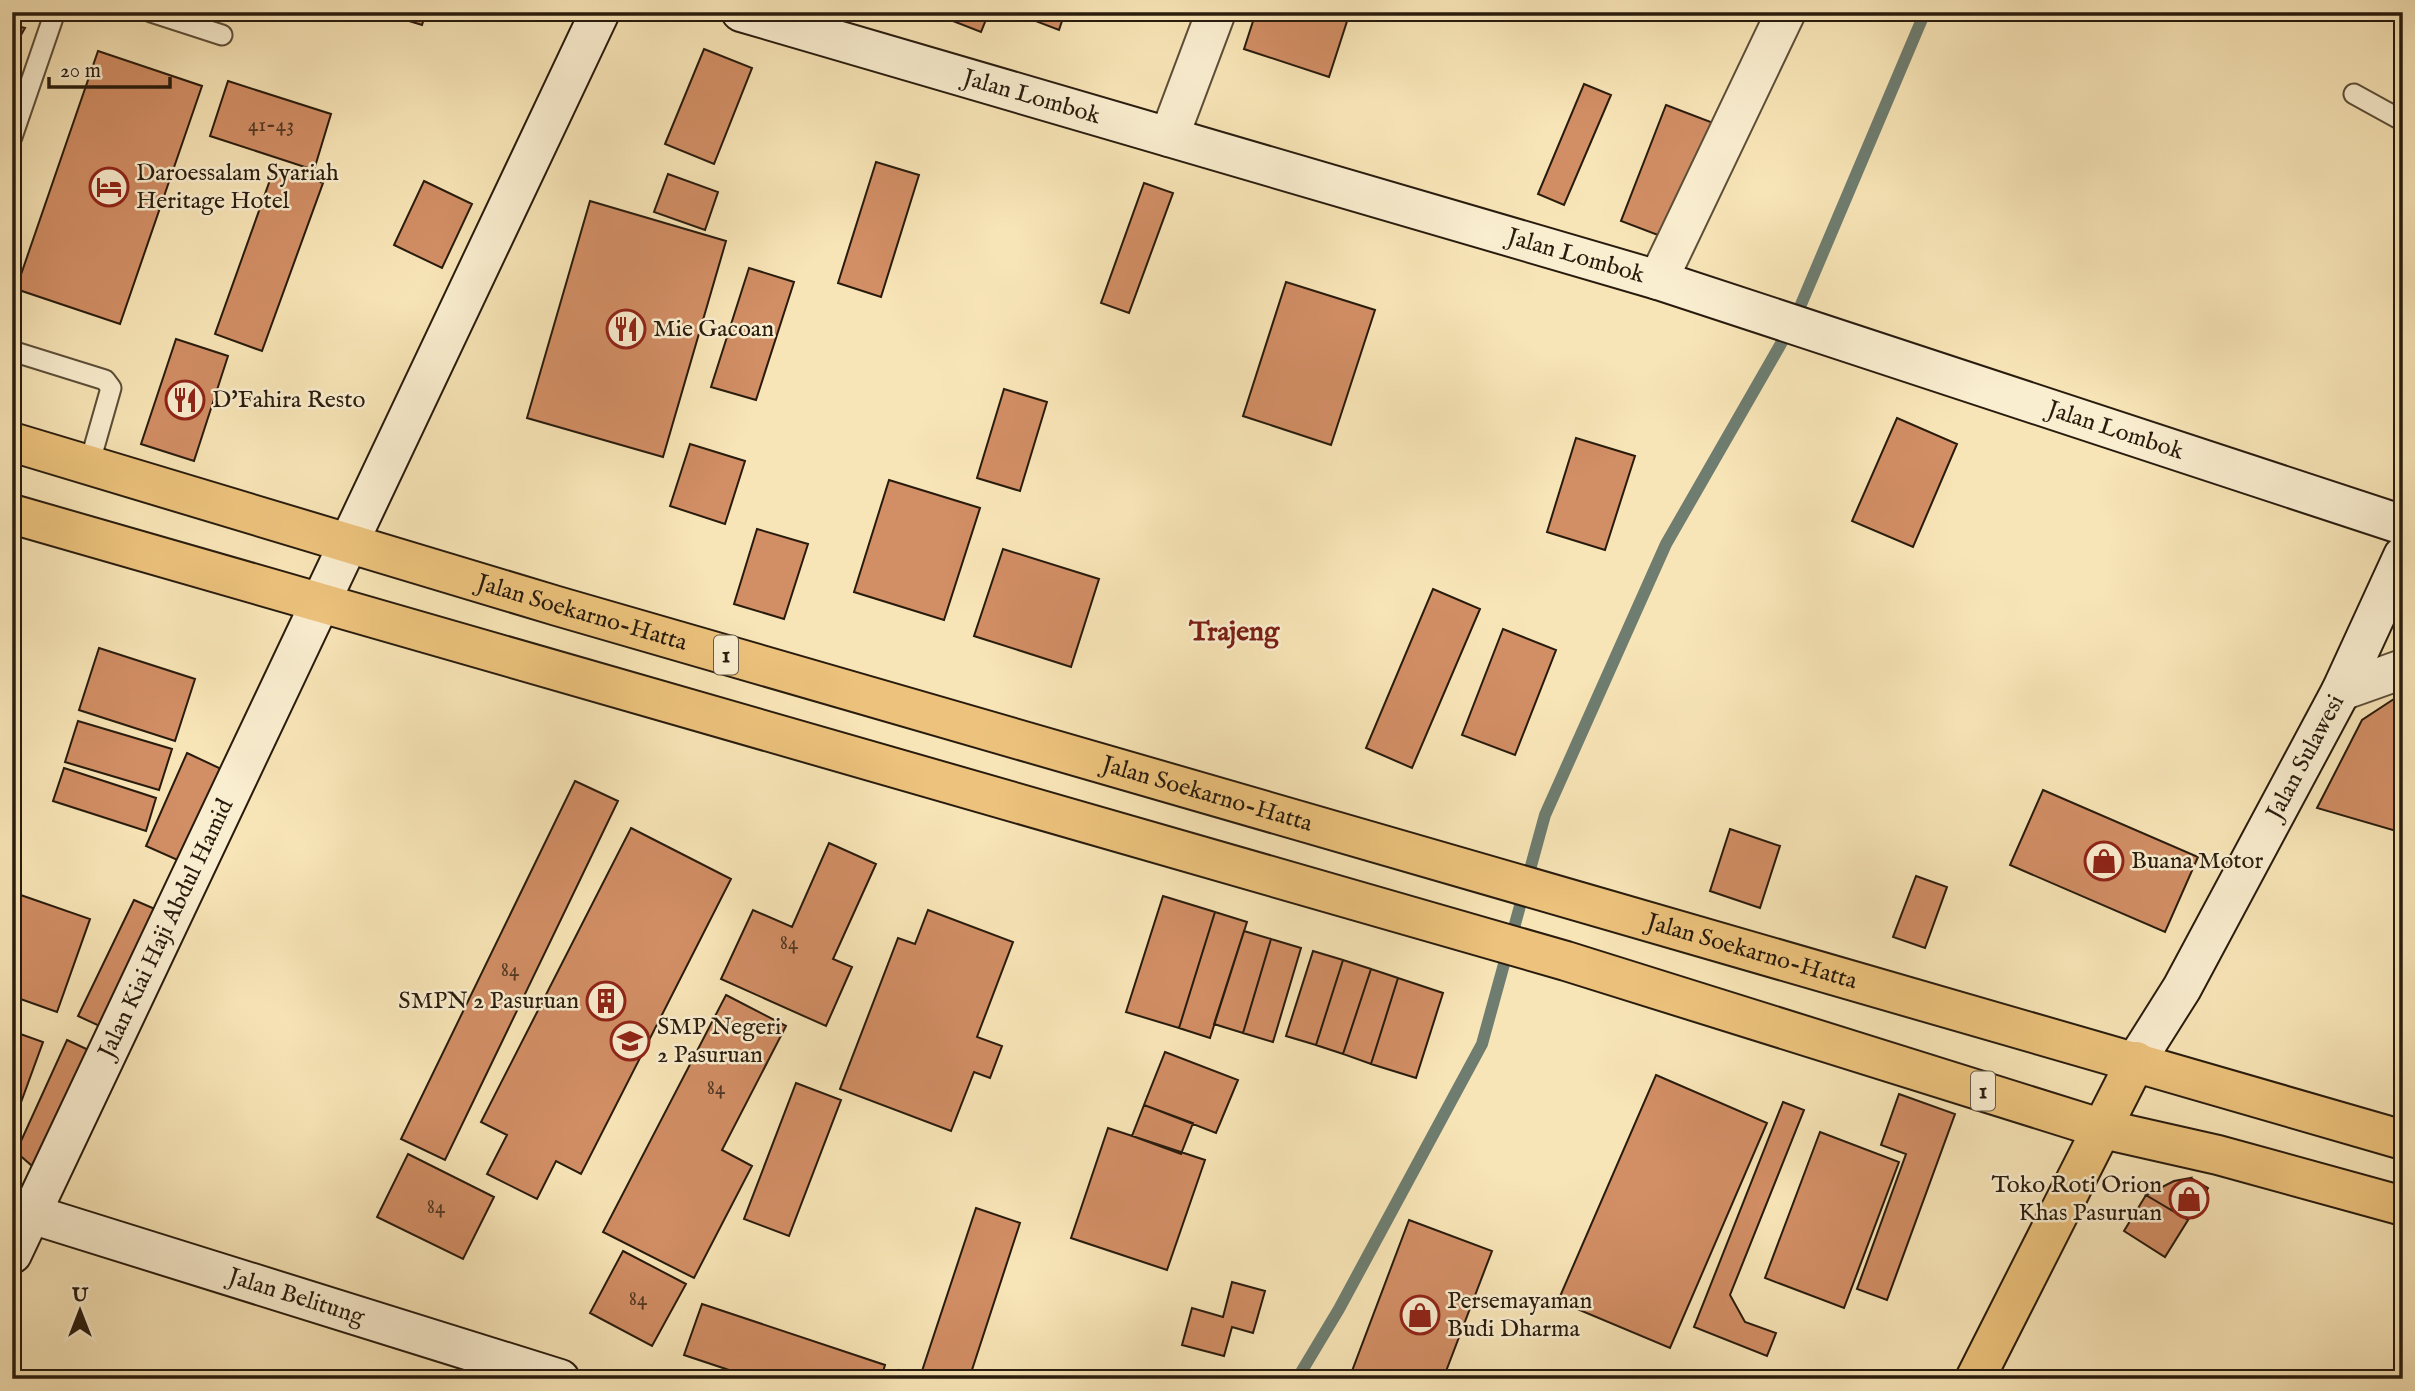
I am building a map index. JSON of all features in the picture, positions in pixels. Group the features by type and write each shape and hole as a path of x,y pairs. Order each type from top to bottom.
{"main road":[{"name":"Jalan Soekarno-Hatta","path":"12,442 348,544 2403,1140"},
{"name":"1","path":"12,513 1566,961 2103,1129 2218,1155 2403,1206"},
{"path":"1975,1379 2136,1061"}],"street":[{"name":"Jalan Kiai Haji Abdul Hamid","path":"12,1254 22,1211 320,603 600,12"},
{"name":"Jalan Lombok","path":"741,12 1658,280 2403,525"},
{"path":"1169,137 1216,12"},
{"path":"1658,280 1786,12"},
{"name":"Jalan Sulawesi","path":"2136,1061 2182,988 2341,691 2403,556"},
{"path":"2341,691 2403,669"},
{"name":"Jalan Belitung","path":"22,1211 560,1379"}],"lane":[{"path":"12,137 55,12"},
{"path":"151,12 222,35"},
{"path":"2354,94 2403,121"},
{"path":"12,351 105,380 111,388 89,465"}],"building":[{"path":"380,12 426,12 422,25"},
{"path":"930,12 989,12 981,32"},
{"path":"1012,12 1065,12 1059,30"},
{"path":"1256,12 1350,12 1329,77 1244,49"},
{"path":"12,25 25,28 12,51"},
{"path":"704,49 752,68 714,164 665,144"},
{"name":"Daroessalam Syariah Heritage Hotel","path":"98,51 202,86 120,324 16,289"},
{"name":"Daroessalam Syariah Heritage Hotel","path":"228,81 331,114 314,170 210,136"},
{"path":"1584,84 1611,95 1564,205 1538,194"},
{"path":"1666,105 1716,124 1671,240 1621,221"},
{"path":"876,162 919,175 881,297 838,283"},
{"name":"Daroessalam Syariah Heritage Hotel","path":"275,166 323,183 262,351 215,334"},
{"path":"668,174 718,192 705,230 654,212"},
{"path":"424,181 472,204 442,268 394,245"},
{"path":"1144,183 1173,193 1129,313 1101,303"},
{"name":"Mie Gacoan","path":"590,201 726,241 663,457 527,418"},
{"path":"749,268 794,282 756,400 711,387"},
{"path":"1286,282 1375,310 1331,445 1243,416"},
{"name":"D'Fahira Resto","path":"176,339 228,356 194,461 141,444"},
{"path":"1004,389 1047,402 1020,491 977,478"},
{"path":"1897,418 1957,444 1913,547 1852,521"},
{"path":"1576,438 1635,456 1605,550 1547,532"},
{"path":"690,444 745,461 725,524 670,506"},
{"path":"889,480 980,508 944,620 854,592"},
{"path":"757,529 808,544 784,619 734,604"},
{"path":"1003,549 1099,579 1071,667 974,636"},
{"path":"1433,589 1480,609 1412,768 1366,748"},
{"path":"1503,629 1556,650 1515,755 1462,735"},
{"path":"99,648 195,679 175,741 79,710"},
{"path":"2403,693 2403,833 2317,808 2362,720"},
{"path":"78,721 172,749 159,790 65,762"},
{"path":"187,753 232,774 191,866 146,846"},
{"path":"64,768 156,798 146,831 53,801"},
{"name":"SMPN 2 Pasuruan","path":"575,781 618,801 445,1160 401,1139"},
{"name":"Buana Motor","path":"2043,790 2198,857 2165,932 2010,865"},
{"name":"SMPN 2 Pasuruan","path":"631,828 731,879 581,1174 556,1161 537,1199 487,1174 507,1135 481,1122"},
{"path":"1730,829 1780,846 1760,908 1710,891"},
{"path":"829,843 876,864 833,959 852,967 826,1026 721,979 753,910 792,927"},
{"path":"1916,876 1947,887 1925,948 1893,937"},
{"path":"12,892 90,919 57,1012 12,996"},
{"path":"1163,896 1215,912 1179,1028 1126,1012"},
{"path":"134,900 162,912 106,1029 78,1016"},
{"path":"928,910 1013,942 977,1037 1002,1046 990,1078 974,1072 951,1131 840,1089 898,938 915,944"},
{"path":"1215,912 1247,922 1210,1038 1179,1028"},
{"path":"1244,931 1271,939 1243,1033 1214,1024"},
{"path":"1271,939 1301,948 1273,1042 1243,1033"},
{"path":"1313,951 1343,960 1316,1045 1286,1036"},
{"path":"1343,960 1371,969 1343,1054 1316,1045"},
{"path":"1371,969 1398,978 1371,1064 1343,1054"},
{"path":"1398,978 1443,993 1416,1078 1371,1064"},
{"path":"726,995 786,1026 722,1150 752,1166 694,1278 603,1232"},
{"path":"12,1031 43,1042 12,1127"},
{"path":"67,1040 93,1052 39,1172 16,1152"},
{"path":"1165,1052 1238,1080 1216,1133 1144,1105"},
{"path":"1656,1075 1767,1123 1670,1348 1558,1301"},
{"path":"796,1083 841,1100 789,1236 744,1219"},
{"path":"1899,1094 1955,1114 1887,1300 1857,1289 1906,1154 1881,1145"},
{"path":"1783,1102 1804,1110 1730,1295 1745,1322 1776,1333 1767,1356 1694,1327"},
{"path":"1144,1105 1193,1123 1181,1154 1132,1136"},
{"path":"1108,1128 1205,1160 1167,1270 1071,1238"},
{"path":"1820,1132 1899,1162 1844,1308 1765,1278"},
{"path":"408,1154 494,1197 463,1259 377,1217"},
{"name":"Toko Roti Orion Khas Pasuruan","path":"2191,1178 2208,1188 2188,1220 2171,1210"},
{"path":"2191,1178 2171,1210 2146,1195 2174,1181"},
{"path":"2146,1195 2188,1220 2165,1257 2124,1231"},
{"path":"976,1208 1020,1223 969,1379 896,1379 899,1370 920,1377"},
{"name":"Persemayaman Budi Dharma","path":"1409,1220 1492,1251 1443,1379 1349,1379"},
{"path":"623,1251 686,1284 652,1346 590,1313"},
{"path":"1232,1282 1265,1291 1253,1333 1232,1327 1224,1356 1182,1345 1192,1308 1223,1317"},
{"path":"702,1304 885,1365 881,1379 756,1379 684,1355"}],"waterway":[{"path":"1297,1379 1339,1309 1482,1044 1545,815 1666,544 1794,321 1925,12"}],"place":[{"name":"Daroessalam Syariah Heritage Hotel","path":"109,187"},
{"name":"Mie Gacoan","path":"626,329"},
{"name":"D'Fahira Resto","path":"185,400"},
{"name":"Buana Motor","path":"2104,861"},
{"name":"SMPN 2 Pasuruan","path":"606,1001"},
{"name":"SMP Negeri 2 Pasuruan","path":"630,1041"},
{"name":"Toko Roti Orion Khas Pasuruan","path":"2189,1199"},
{"name":"Persemayaman Budi Dharma","path":"1420,1315"}],"district":[{"name":"Trajeng","path":"1234,632"}]}
